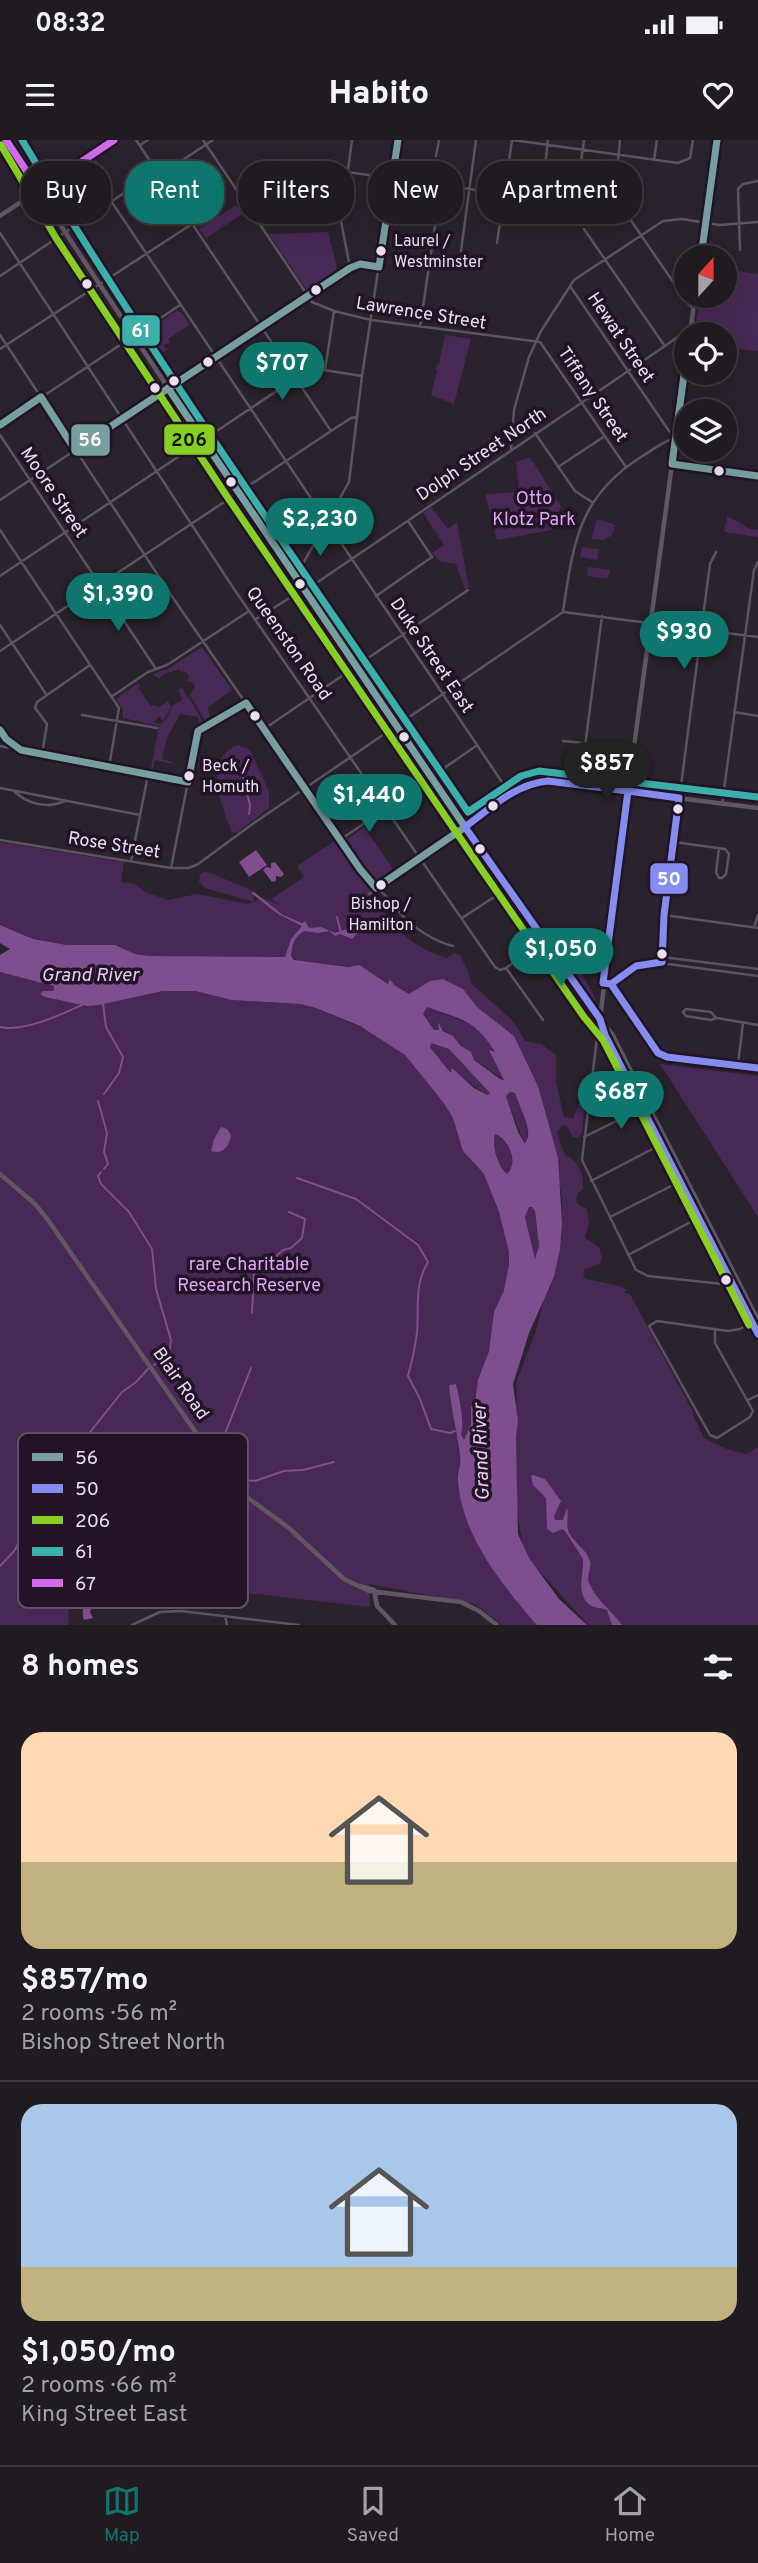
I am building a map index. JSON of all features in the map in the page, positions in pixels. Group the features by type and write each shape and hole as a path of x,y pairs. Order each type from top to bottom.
{"main road":[{"path":"82,161 114,140"},
{"path":"703,245 717,140"},
{"path":"8,142 21,161"},
{"path":"0,216 21,202"},
{"path":"60,224 355,666 612,1034 642,1108 710,1243 758,1320"},
{"path":"692,322 694,308"},
{"path":"674,450 600,1019 605,1035 648,1104 686,1179 758,1334"},
{"path":"672,464 758,476"},
{"path":"465,827 511,795 537,781 758,808"},
{"path":"603,983 611,984 658,1053 667,1057 758,1068"},
{"name":"Blair Road","path":"0,1174 27,1196 48,1220 197,1433"},
{"path":"710,1243 716,1240"},
{"name":"Blair Road","path":"248,1497 289,1528 344,1579 369,1591 454,1600 468,1605 497,1625"},
{"path":"374,1590 376,1606 395,1625"}],"street":[{"path":"136,140 150,161"},
{"path":"140,145 148,140"},
{"path":"203,140 307,297"},
{"path":"181,161 213,140"},
{"path":"349,161 352,140"},
{"path":"395,161 398,140"},
{"path":"436,156 439,140"},
{"path":"461,251 475,140"},
{"path":"510,161 513,140 678,163 689,159 693,140"},
{"path":"545,161 548,140"},
{"path":"581,161 584,140"},
{"path":"618,161 620,140"},
{"path":"654,160 657,140"},
{"path":"0,151 8,142"},
{"path":"740,250 738,189 743,184 758,181"},
{"path":"463,189 477,191"},
{"path":"111,201 125,192"},
{"name":"Duke Street East","path":"111,201 511,795"},
{"path":"511,449 515,405 529,356 574,280 663,221 682,219 738,224 758,222"},
{"path":"0,276 77,224"},
{"path":"0,349 192,224 331,431"},
{"path":"342,224 350,268"},
{"path":"293,574 301,568 349,485 362,376 385,224"},
{"path":"420,327 435,224"},
{"path":"497,243 500,224"},
{"path":"633,224 674,283"},
{"path":"584,229 665,345"},
{"name":"Queenston Road","path":"0,233 249,611 495,967 500,970 506,968 542,1020"},
{"path":"0,500 350,268 360,264 379,267"},
{"name":"Hewat Street","path":"570,286 674,435"},
{"name":"Lawrence Street","path":"307,297 317,305 371,320 536,341"},
{"path":"0,425 180,305"},
{"path":"325,370 334,311"},
{"path":"0,335 202,642 372,886 389,896 411,923 435,939 453,946"},
{"name":"Dolph Street North","path":"255,619 351,560 674,339"},
{"name":"Tiffany Street","path":"536,341 543,345 626,467"},
{"path":"0,576 311,368 362,376"},
{"path":"0,651 331,431 357,417"},
{"path":"535,433 575,491 592,502"},
{"name":"Moore Street","path":"0,435 156,669"},
{"path":"558,467 605,436"},
{"path":"674,438 626,467 606,483 592,502 576,537 563,612 758,637"},
{"path":"376,596 432,557 407,520"},
{"path":"0,530 120,710 109,767"},
{"path":"662,960 664,915 701,629 710,564 716,552"},
{"path":"722,804 744,635 754,570 758,562"},
{"path":"264,729 468,590"},
{"path":"111,697 167,665 249,611"},
{"name":"Rose Street","path":"0,840 171,868 189,868 563,612"},
{"path":"580,785 602,616"},
{"path":"0,625 46,694"},
{"path":"42,754 47,724 35,704 90,665"},
{"path":"171,868 198,731 246,703"},
{"path":"734,712 758,716"},
{"path":"82,715 157,728"},
{"path":"0,730 6,739 21,750"},
{"path":"563,741 585,743"},
{"path":"0,746 188,782"},
{"path":"340,840 477,746"},
{"path":"131,861 148,775"},
{"path":"0,788 140,815"},
{"path":"13,791 27,801 38,804 49,805 65,800"},
{"path":"369,894 465,827"},
{"path":"674,842 719,848 725,849 729,854 726,874 722,878 719,878 716,872 719,848"},
{"path":"461,918 508,888"},
{"path":"664,915 756,927 758,915"},
{"path":"506,968 544,940"},
{"path":"662,960 706,970 758,976"},
{"path":"611,984 636,966 662,960 758,969"},
{"path":"706,970 707,963"},
{"path":"750,975 752,968"},
{"path":"716,1017 711,1020 685,1016 683,1012 686,1009 711,1012 716,1017 758,1024"},
{"path":"600,1019 582,1160 628,1255 636,1270 648,1276 735,1284"},
{"path":"738,1065 743,1023"},
{"path":"597,1039 605,1035"},
{"path":"584,1137 648,1104"},
{"path":"591,1181 667,1142"},
{"path":"610,1217 686,1179"},
{"path":"628,1255 704,1215"},
{"path":"715,1330 715,1343 753,1411 750,1417 721,1437 709,1434 648,1329 650,1324 657,1321 734,1331 758,1320"},
{"path":"748,1401 758,1395"},
{"path":"132,1625 143,1618 170,1611 299,1625"},
{"path":"225,1616 227,1625"}],"green space":[{"path":"236,205 238,208 238,217 206,238 199,229 207,224 224,224 224,213"},
{"path":"328,232 338,272 308,292 269,234"},
{"path":"737,271 758,274 758,351 737,349 737,322 696,322 698,308 737,308"},
{"path":"176,311 181,312 190,325 168,339 170,343 163,345 166,349 171,347 162,353 157,346 151,351 140,335"},
{"path":"445,335 471,339 454,404 431,395"},
{"name":"Otto Klotz Park","path":"530,457 561,506 552,530 497,540 485,494 519,492 516,462"},
{"path":"431,507 448,529 457,522 469,588 465,589 456,564 441,562 432,553 444,545 423,513"},
{"path":"727,516 752,530 758,529 758,537 724,532"},
{"path":"597,519 616,525 611,536 603,540 591,539"},
{"path":"582,547 599,549 597,560 580,557"},
{"path":"588,567 610,570 608,579 587,576"},
{"path":"202,647 232,690 208,707 210,718 205,721 190,695 195,686 187,681 189,677 185,671 181,672 179,669 162,675 159,679 152,674 168,669"},
{"path":"138,683 138,688 150,705 159,707 168,701 171,707 163,721 159,716 154,723 161,724 158,726 123,718 123,710 116,699"},
{"path":"183,688 203,722 199,724 198,717 180,714 167,738 162,759 173,762 172,764 155,760 150,773 159,726 167,718 172,706 182,700 178,689"},
{"path":"238,745 250,750 269,791 269,808 238,832 232,833 220,797 217,772 220,761 227,752"},
{"path":"364,827 394,870 375,883 373,894 394,926 412,941 446,958 456,953 460,955 471,983 513,1021 525,1041 541,1044 556,1055 556,1082 564,1117 573,1118 579,1104 585,1100 582,1133 577,1138 573,1137 567,1126 562,1125 557,1133 565,1155 574,1160 582,1173 583,1189 576,1200 587,1209 589,1223 585,1238 599,1247 602,1259 599,1264 585,1269 583,1275 586,1279 620,1286 627,1290 623,1293 630,1294 704,1438 729,1450 746,1454 758,1447 758,1625 588,1625 524,1554 509,1457 517,1398 516,1383 537,1328 545,1293 550,1289 554,1277 560,1249 562,1197 538,1086 514,1036 477,1007 463,989 443,979 430,981 409,994 356,967 299,961 291,957 149,956 135,954 115,945 67,945 33,939 0,925 0,842 124,862 121,882 135,884 145,892 168,900 197,894 248,904 253,902 205,888 199,882 200,874 206,871 251,890 254,902 263,898 282,906 271,899 304,877 297,866 336,840 346,840"},
{"path":"579,969 596,999 594,1004 572,975"},
{"name":"rare Charitable Research Reserve","path":"0,972 52,985 55,991 99,1005 164,991 195,991 232,1000 300,1004 316,1008 374,1033 405,1055 434,1092 456,1111 473,1163 484,1174 499,1212 509,1252 509,1264 487,1358 508,1591 537,1625 502,1625 475,1604 369,1584 370,1607 248,1593 248,1433 18,1433 18,1608 69,1608 68,1625 0,1625"},
{"path":"427,1007 474,1025 496,1053 491,1052 504,1080 474,1060 453,1036 439,1027 439,1030 434,1030 423,1014"},
{"path":"431,1043 449,1049 490,1092 487,1095 449,1071 430,1046"},
{"path":"660,1064 758,1076 758,1217"},
{"path":"508,1092 515,1093 524,1119 527,1132 525,1146 506,1096"},
{"path":"495,1134 508,1146 512,1158 507,1174 496,1156"},
{"path":"529,1207 535,1211 539,1246 535,1260 525,1217"}],"water":[{"path":"256,850 267,865 249,877 239,862"},
{"path":"275,862 284,874 281,877 276,876 276,881 272,882 263,870 266,867 271,868 271,863"},
{"name":"Grand River","path":"254,892 283,915 302,923 305,921 309,928 321,927 335,933 356,926 359,931 352,939 340,934 335,936 329,931 305,931 298,935 293,945 291,956 294,960 349,967 359,965 388,984 390,979 394,985 409,994 430,981 443,979 463,989 477,1007 514,1036 538,1086 558,1158 562,1223 554,1277 529,1333 513,1384 518,1421 518,1534 529,1558 559,1599 587,1625 537,1625 496,1574 467,1520 458,1481 460,1458 449,1385 456,1384 462,1417 461,1434 464,1440 471,1425 471,1407 475,1403 478,1380 489,1351 494,1312 504,1290 509,1252 499,1212 484,1174 463,1151 453,1118 443,1102 405,1055 360,1026 300,1004 232,1000 195,991 163,991 87,1006 45,997 40,994 43,991 54,991 54,986 0,972 0,955 10,949 0,943 0,925 33,939 67,945 115,945 135,954 149,956 285,957 291,939 302,926 278,914 251,893","holes":["427,1007 473,1026 495,1052 489,1050 504,1080 474,1060 471,1052 443,1031 438,1022 439,1030 434,1030 423,1014","431,1043 449,1049 490,1093 487,1095 474,1088 452,1068 451,1072 449,1071 430,1047","510,1092 515,1093 528,1131 525,1144 506,1096","495,1134 511,1152 512,1164 507,1174 498,1161","529,1207 535,1211 539,1246 535,1259 525,1217"]},
{"path":"221,1127 227,1129 231,1135 229,1143 223,1151 211,1151 214,1139"},
{"path":"533,1475 545,1479 561,1501 554,1516 555,1520 563,1520 567,1508 568,1530 590,1561 589,1583 622,1625 612,1625 607,1610 592,1606 585,1600 581,1590 583,1559 565,1531 562,1529 553,1533 547,1529 546,1498 533,1485"},
{"path":"84,1608 91,1608 93,1618 84,1620"}],"waterway":[{"path":"241,769 250,805 249,814"},
{"path":"337,917 341,933"},
{"path":"103,1004 106,1027 123,1057 119,1073 104,1094"},
{"path":"0,1027 31,1025 82,1005"},
{"path":"98,1101 107,1133 104,1152 108,1164 104,1169"},
{"path":"101,1172 98,1176 101,1184 129,1212 152,1249 156,1289 171,1340 169,1356 154,1365"},
{"path":"297,1178 356,1199 418,1245 428,1262 419,1288 417,1333 408,1376 431,1429 450,1433 455,1431"},
{"path":"252,1313 254,1272 257,1266 291,1248 302,1238 305,1219 289,1212"},
{"path":"225,1433 251,1368"},
{"path":"89,1433 122,1392 148,1369"},
{"path":"248,1480 334,1462"},
{"path":"0,1566 18,1544"}],"transit line":[{"name":"67","path":"6,140 21,163"},
{"name":"61","path":"22,140 184,396 468,812 521,776 539,771 758,797"},
{"name":"67","path":"82,161 114,140"},
{"name":"56","path":"379,267 398,140"},
{"name":"56","path":"703,245 717,140"},
{"name":"206","path":"1,145 56,238 226,495 484,873 584,1017 603,1040 749,1325"},
{"name":"56","path":"0,425 41,397 75,450 350,268 360,264 379,267"},
{"name":"56","path":"672,464 683,385"},
{"name":"56","path":"0,730 6,739 21,750 188,782 198,731 246,703 360,869 376,888 465,827 168,388"},
{"name":"56","path":"672,464 758,476"},
{"name":"50","path":"465,827 504,798 536,783 548,781 628,791"},
{"name":"50","path":"628,791 679,798 664,915 662,962 636,966 611,984 603,983 628,791"},
{"name":"50","path":"465,827 600,1019 605,1035 758,1334"},
{"name":"50","path":"611,984 658,1053 667,1057 758,1068"}],"place":[{"name":"Laurel / Westminster","path":"381,251"},
{"name":"Beck / Homuth","path":"189,776"},
{"name":"Bishop / Hamilton","path":"381,885"}]}
